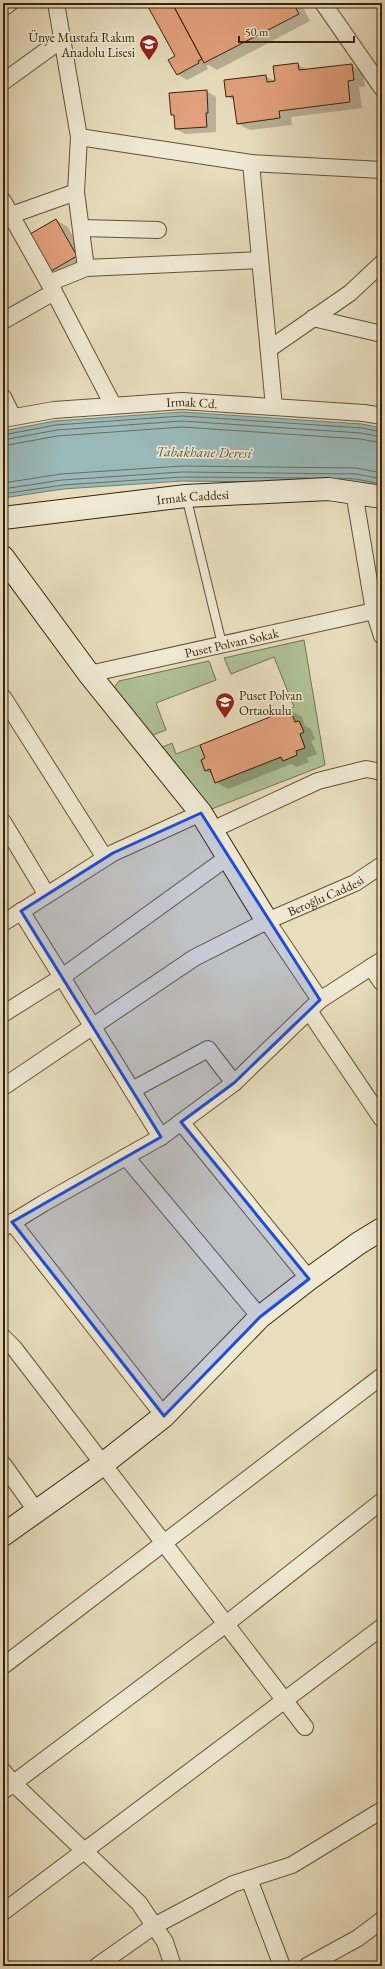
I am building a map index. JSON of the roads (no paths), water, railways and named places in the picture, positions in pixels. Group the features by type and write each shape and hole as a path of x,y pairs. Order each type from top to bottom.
{"street":[{"path":"3,8 10,3"},
{"path":"56,3 61,40 79,137 76,192 86,268"},
{"path":"323,3 382,88"},
{"path":"3,82 61,40"},
{"path":"79,137 250,162 382,170"},
{"path":"250,162 274,407"},
{"path":"7,216 76,192"},
{"path":"3,201 7,216 51,288 113,406"},
{"path":"81,228 158,230"},
{"path":"3,321 51,288 86,268 260,260"},
{"path":"269,348 350,293 382,263"},
{"path":"314,318 382,334"},
{"path":"3,397 8,418"},
{"name":"Irmak Cd.","path":"8,418 54,410 182,401 364,413 382,416"},
{"name":"Irmak Caddesi","path":"3,518 186,496 328,489 382,497"},
{"path":"354,492 374,611 382,636"},
{"path":"3,557 89,674 207,822 267,921 314,1006 382,1119"},
{"name":"Puset Polvan Sokak","path":"89,674 374,611"},
{"path":"3,697 105,858"},
{"path":"3,923 105,858 318,781 366,769 382,772"},
{"path":"3,822 47,895"},
{"path":"3,1014 62,977 228,857"},
{"name":"Beroğlu Caddesi","path":"3,1087 93,1028 194,958 267,921 355,882 382,865"},
{"path":"21,911 161,1137"},
{"path":"164,1416 8,1225 161,1137 234,1083 314,1006 376,964 382,983"},
{"path":"132,1090 208,1049 234,1083"},
{"path":"181,1122 309,1278"},
{"path":"126,1157 260,1317"},
{"path":"3,1535 103,1464 164,1416 260,1317 309,1278 382,1229"},
{"path":"3,1337 14,1348 305,1727"},
{"path":"3,1666 163,1542 382,1376"},
{"path":"3,1464 37,1512"},
{"path":"173,1966 165,1942 139,1903 84,1851 6,1782 226,1624 382,1501"},
{"path":"3,1912 382,1628"},
{"path":"97,1966 154,1926 233,1884 292,1865 382,1810"},
{"path":"249,1879 282,1966"},
{"path":"307,1966 358,1938 382,1920"}],"lane":[{"path":"186,496 222,644"}],"water":[{"name":"Tabakhane Deresi","path":"182,412 362,424 382,428 382,488 355,483 182,481 63,489 3,498 3,431 55,421"}],"place":[{"name":"Ünye Mustafa Rakım Anadolu Lisesi","path":"149,61"},
{"name":"Puset Polvan Ortaokulu","path":"225,719"}]}
